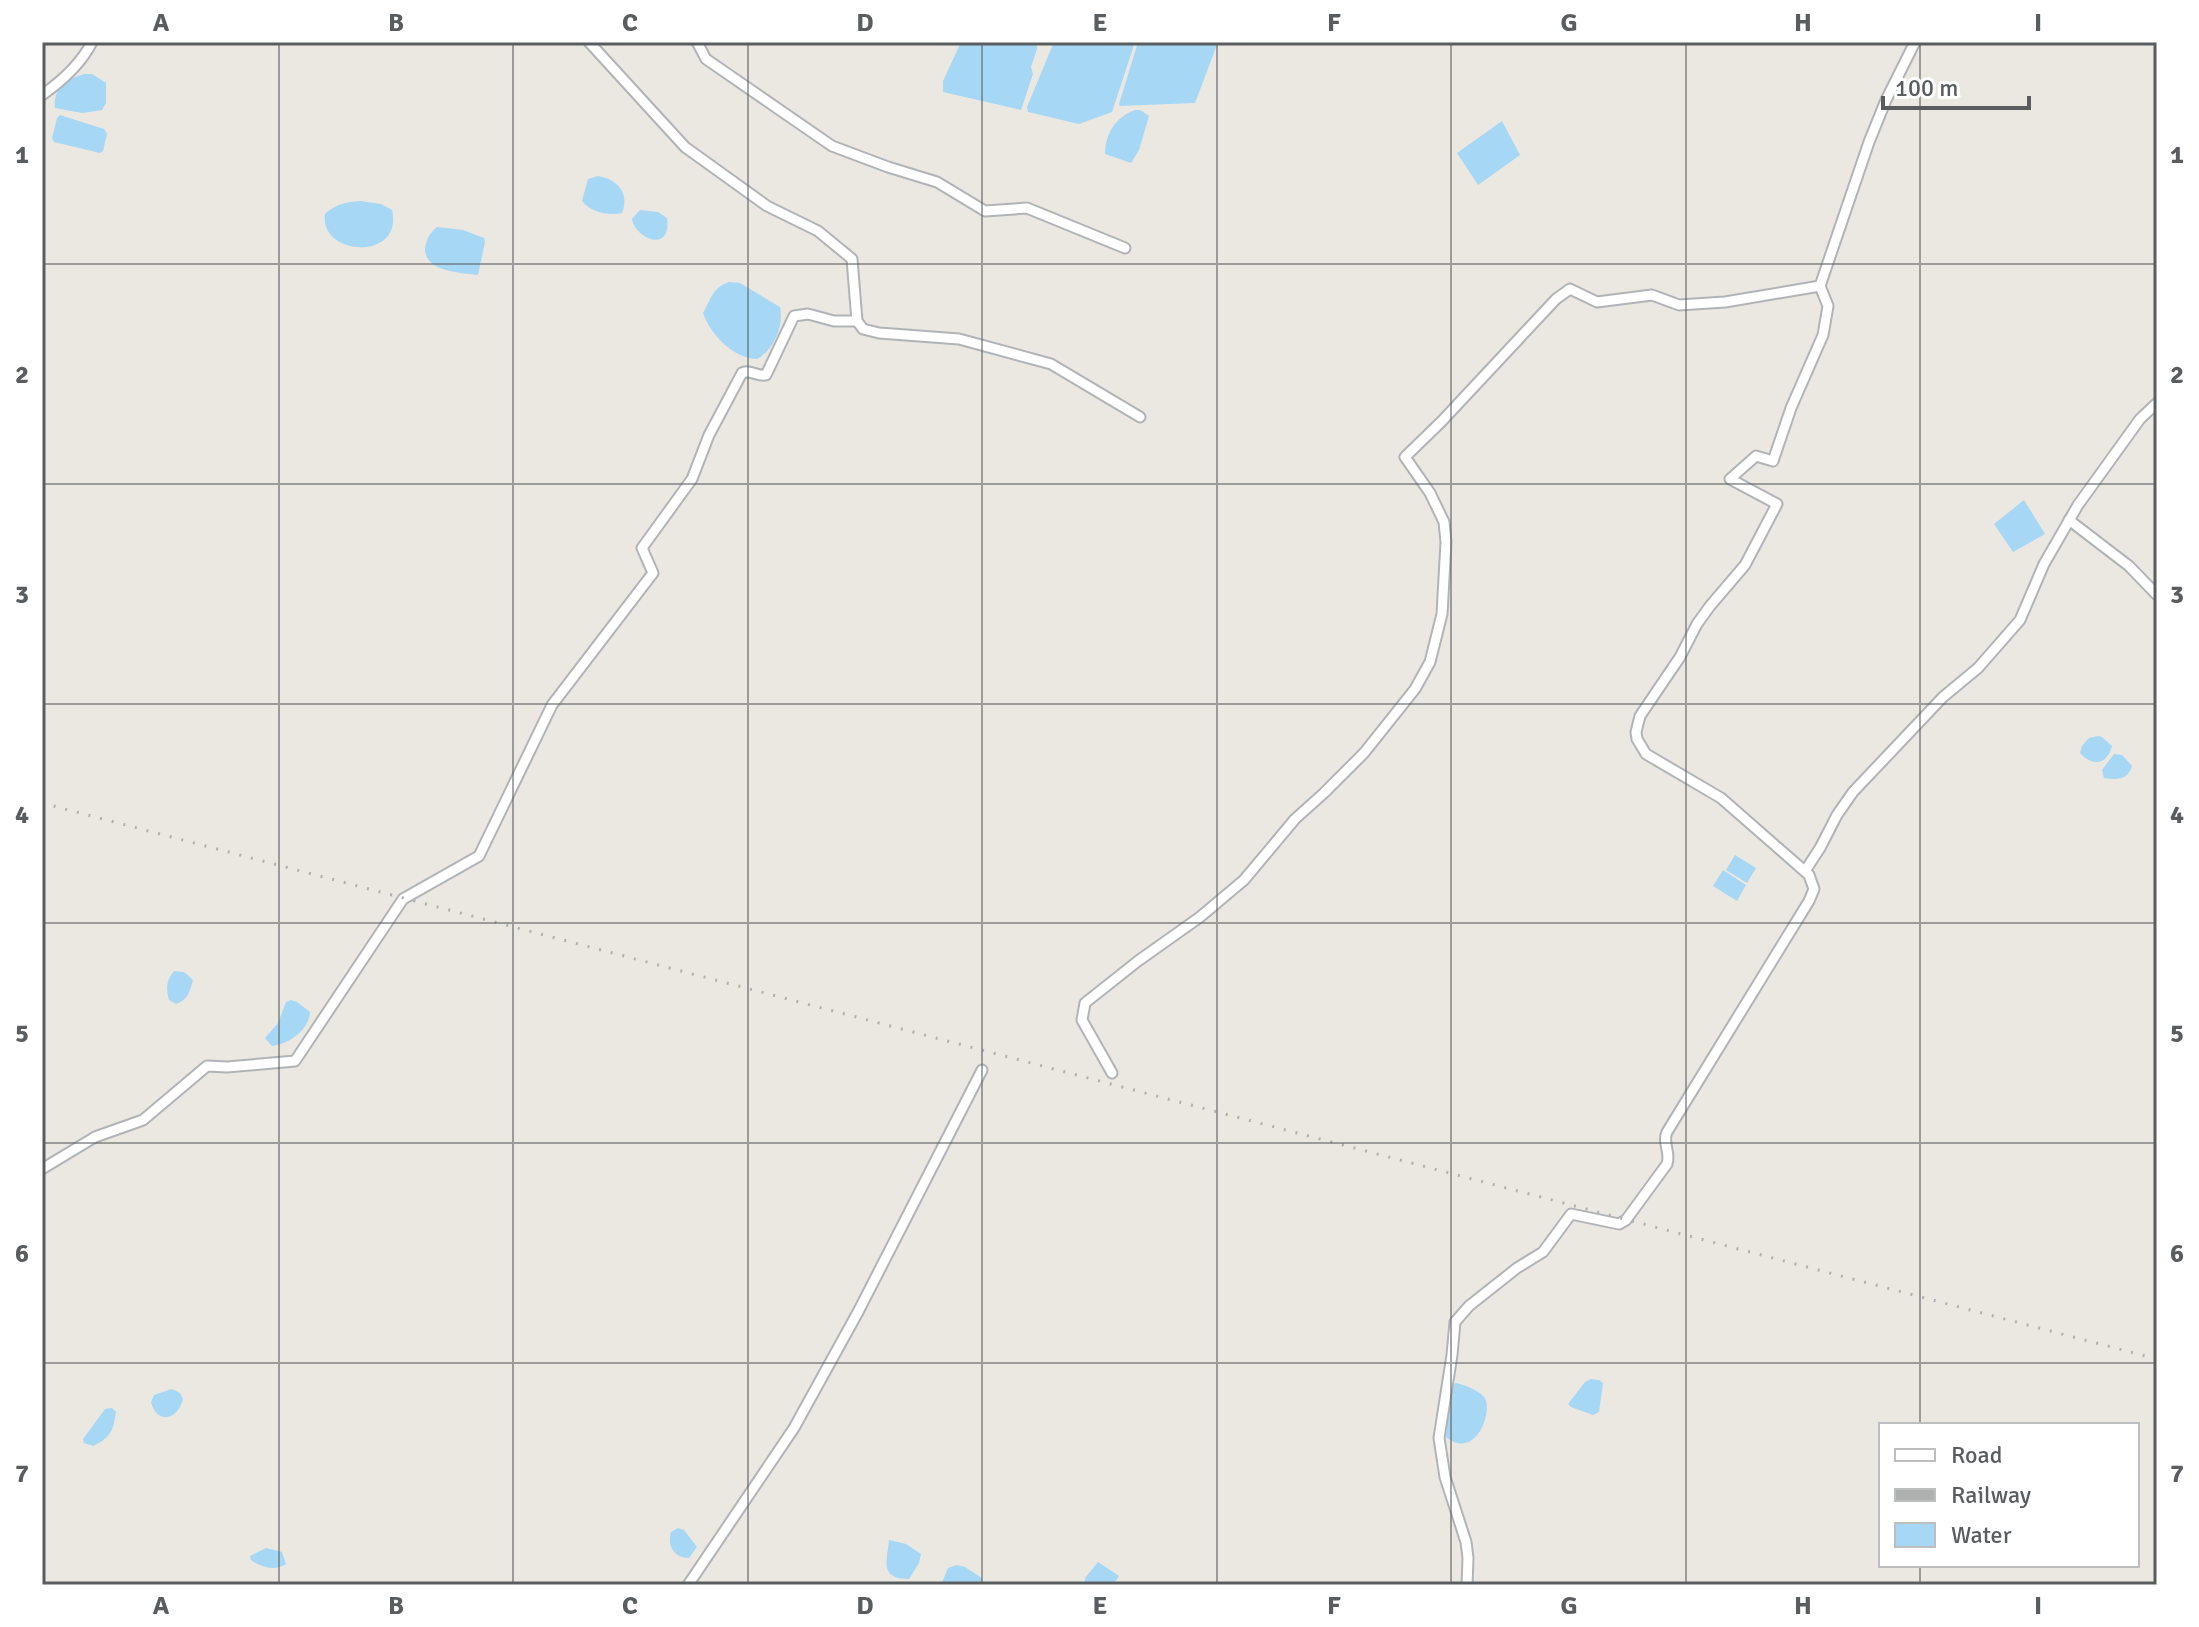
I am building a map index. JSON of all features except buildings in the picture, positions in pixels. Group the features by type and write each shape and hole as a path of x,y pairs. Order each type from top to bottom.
{"street":[{"path":"42,95 62,81 92,42"},
{"path":"589,42 685,147 767,206 818,231 852,259 857,321 863,329 959,339 1051,364 1140,417"},
{"path":"697,42 706,59 832,146 937,182 985,211 1027,208 1125,248"},
{"path":"1467,1585 1466,1542 1445,1477 1439,1438 1455,1322 1469,1306 1517,1268 1543,1252 1571,1214 1619,1224 1626,1220 1667,1164 1667,1132 1809,901 1813,885 1805,871 1721,798 1646,754 1636,732 1640,716 1680,657 1697,624 1745,565 1777,504 1730,479 1756,456 1773,461 1791,408 1823,335 1828,306 1820,286 1869,142 1915,42"},
{"path":"1112,1073 1082,1020 1085,1003 1244,880 1295,819 1364,753 1415,689 1430,662 1442,614 1446,542 1444,522 1430,493 1405,457 1556,299 1570,289 1597,302 1652,295 1679,305 1725,302 1820,286"},
{"path":"42,1169 95,1137 143,1120 207,1066 295,1061 403,899 479,856 552,705 653,573 642,548 692,479 709,435 742,373 766,375 794,316 808,314 834,321 857,321"},
{"path":"1805,871 1853,792 1943,697 1978,668 2020,620 2044,564 2069,520 2140,419 2157,403"},
{"path":"2069,520 2129,566 2157,595"},
{"path":"688,1585 794,1428 858,1312 982,1070"}],"water":[{"path":"961,42 1037,42 1031,67 1033,74 1021,110 943,92 943,81"},
{"path":"1054,42 1135,42 1112,112 1079,124 1028,112 1027,107"},
{"path":"1138,42 1218,42 1195,103 1120,106"},
{"path":"85,74 92,74 106,83 106,103 102,110 82,113 55,108 56,95 62,85"},
{"path":"1135,110 1149,116 1139,150 1131,163 1105,154 1113,127 1122,117"},
{"path":"60,115 104,129 107,134 103,151 100,153 54,142 52,138"},
{"path":"1502,121 1520,155 1478,185 1457,153"},
{"path":"598,176 611,180 620,188 624,199 622,213 600,212 582,201 588,179"},
{"path":"360,201 381,204 392,210 392,227 386,238 374,245 347,245 335,239 327,228 325,214 341,204"},
{"path":"640,210 658,212 667,218 664,236 653,240 640,233 632,219"},
{"path":"437,227 463,230 484,238 478,275 446,270 431,262 425,249 429,236"},
{"path":"729,282 740,283 780,307 776,337 768,350 757,359 740,355 724,344 703,313 716,290"},
{"path":"2024,500 2045,534 2013,552 1994,524"},
{"path":"2098,736 2112,746 2107,757 2095,762 2080,753 2089,738"},
{"path":"2114,754 2122,755 2132,766 2130,771 2121,778 2104,778 2102,770"},
{"path":"1735,855 1756,868 1747,883 1726,870"},
{"path":"1723,870 1746,885 1737,901 1713,886"},
{"path":"174,971 184,972 193,980 186,998 176,1004 169,1000 167,988"},
{"path":"291,1000 310,1012 309,1019 297,1035 272,1046 265,1038 278,1023 286,1002"},
{"path":"1591,1379 1603,1383 1599,1412 1593,1415 1568,1404"},
{"path":"1455,1383 1478,1392 1487,1403 1485,1421 1474,1438 1466,1443 1457,1443 1446,1437 1451,1391"},
{"path":"172,1389 180,1393 183,1399 177,1412 162,1417 151,1402 154,1395"},
{"path":"112,1408 116,1412 112,1429 104,1440 93,1446 84,1443 83,1439 105,1409"},
{"path":"678,1528 684,1530 697,1547 689,1558 679,1556 671,1546 671,1532"},
{"path":"889,1540 906,1544 921,1554 909,1579 893,1576 889,1572"},
{"path":"266,1548 282,1552 286,1564 268,1568 251,1560 250,1556"},
{"path":"1098,1562 1119,1576 1113,1585 1085,1584 1085,1578"},
{"path":"957,1565 982,1578 982,1585 941,1585 948,1568"}],"railway":[{"path":"42,803 2157,1359"}]}
